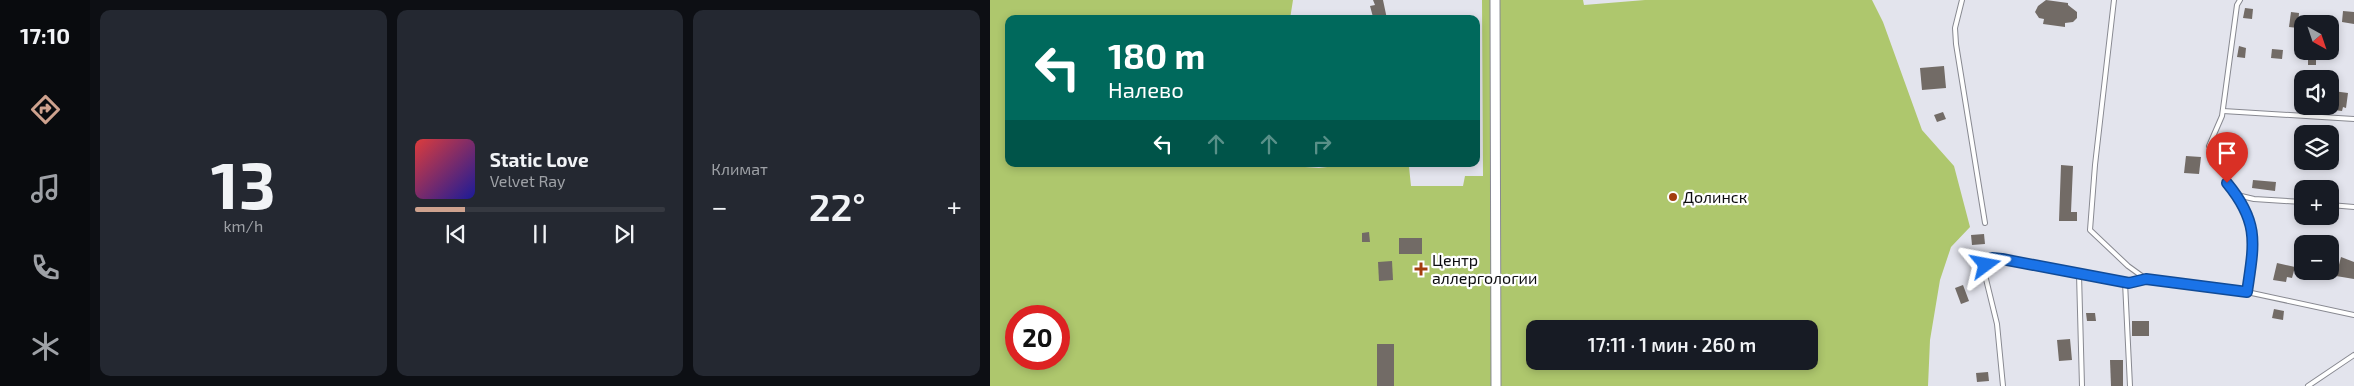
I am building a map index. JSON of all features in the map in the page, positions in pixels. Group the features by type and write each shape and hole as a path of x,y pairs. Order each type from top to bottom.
{"street":[{"path":"1494,0 1496,386"}],"lane":[{"path":"1962,0 1955,28 1956,44 1985,223"},
{"path":"2114,0 2095,166 2090,230 2132,270 2146,279"},
{"path":"2209,146 2223,111 2237,5 2240,0"},
{"path":"2223,111 2354,119"},
{"path":"2227,183 2236,195 2248,218 2254,240 2247,292"},
{"path":"2236,195 2254,199 2294,202"},
{"path":"2339,206 2354,207"},
{"path":"2003,386 1997,324 1986,275 1986,265 1992,258 2125,282 2146,279 2247,292 2354,314"},
{"path":"2079,274 2082,386"},
{"path":"2125,282 2130,386"},
{"path":"2308,386 2354,355"}],"green space":[{"path":"990,0 1293,0 1291,15 1005,15 1005,167 1409,167 1411,186 1463,186 1465,176 1483,176 1482,0 1583,0 1584,5 1645,0 1872,0 1883,22 1922,130 1954,166 1970,227 1951,247 1940,280 1930,340 1928,386 990,386"}],"building":[{"path":"1373,0 1383,0 1386,15 1372,15 1370,6 1375,5"},
{"path":"2046,0 2068,3 2077,12 2077,18 2073,22 2065,23 2065,27 2043,24 2044,19 2039,18 2035,12 2038,6"},
{"path":"2245,8 2253,9 2252,19 2243,18"},
{"path":"2343,11 2354,12 2354,24 2342,22"},
{"path":"2291,12 2299,13 2299,15 2294,15 2294,28 2289,27"},
{"path":"2239,46 2246,48 2245,58 2237,57"},
{"path":"2272,49 2283,50 2282,59 2271,58"},
{"path":"2308,60 2316,60 2316,65 2308,65"},
{"path":"1944,66 1946,88 1922,90 1920,68"},
{"path":"2339,92 2348,93 2346,108 2343,107 2342,111 2339,111"},
{"path":"1943,112 1946,119 1937,122 1934,115"},
{"path":"2209,152 2220,153 2219,162 2208,161"},
{"path":"2186,156 2201,157 2199,174 2184,173"},
{"path":"2061,165 2073,166 2071,212 2077,212 2077,221 2059,221"},
{"path":"2253,180 2276,182 2275,191 2252,188"},
{"path":"1369,232 1370,242 1362,242 1362,233"},
{"path":"1984,234 1985,244 1972,245 1971,235"},
{"path":"1399,238 1422,238 1422,254 1399,254"},
{"path":"2341,257 2354,262 2354,279 2339,276"},
{"path":"1392,261 1393,280 1379,281 1378,262"},
{"path":"2277,263 2294,267 2292,278 2287,277 2286,282 2273,280"},
{"path":"1963,285 1969,301 1961,304 1955,288"},
{"path":"2274,309 2284,311 2283,320 2272,318"},
{"path":"2086,313 2095,313 2096,321 2087,321"},
{"path":"2132,321 2149,321 2149,336 2132,336"},
{"path":"2070,339 2072,360 2059,361 2057,340"},
{"path":"1377,344 1394,344 1394,386 1377,386"},
{"path":"2110,360 2123,360 2123,386 2111,386"},
{"path":"1988,372 1989,381 1977,382 1976,373"}],"place":[{"name":"Долинск","path":"1673,197"},
{"name":"Центр аллергологии","path":"1421,269"}],"route":[{"path":"1986,265 1992,258 2002,259 2129,283 2146,279 2247,292 2254,240 2248,218 2236,195 2227,183"}]}
